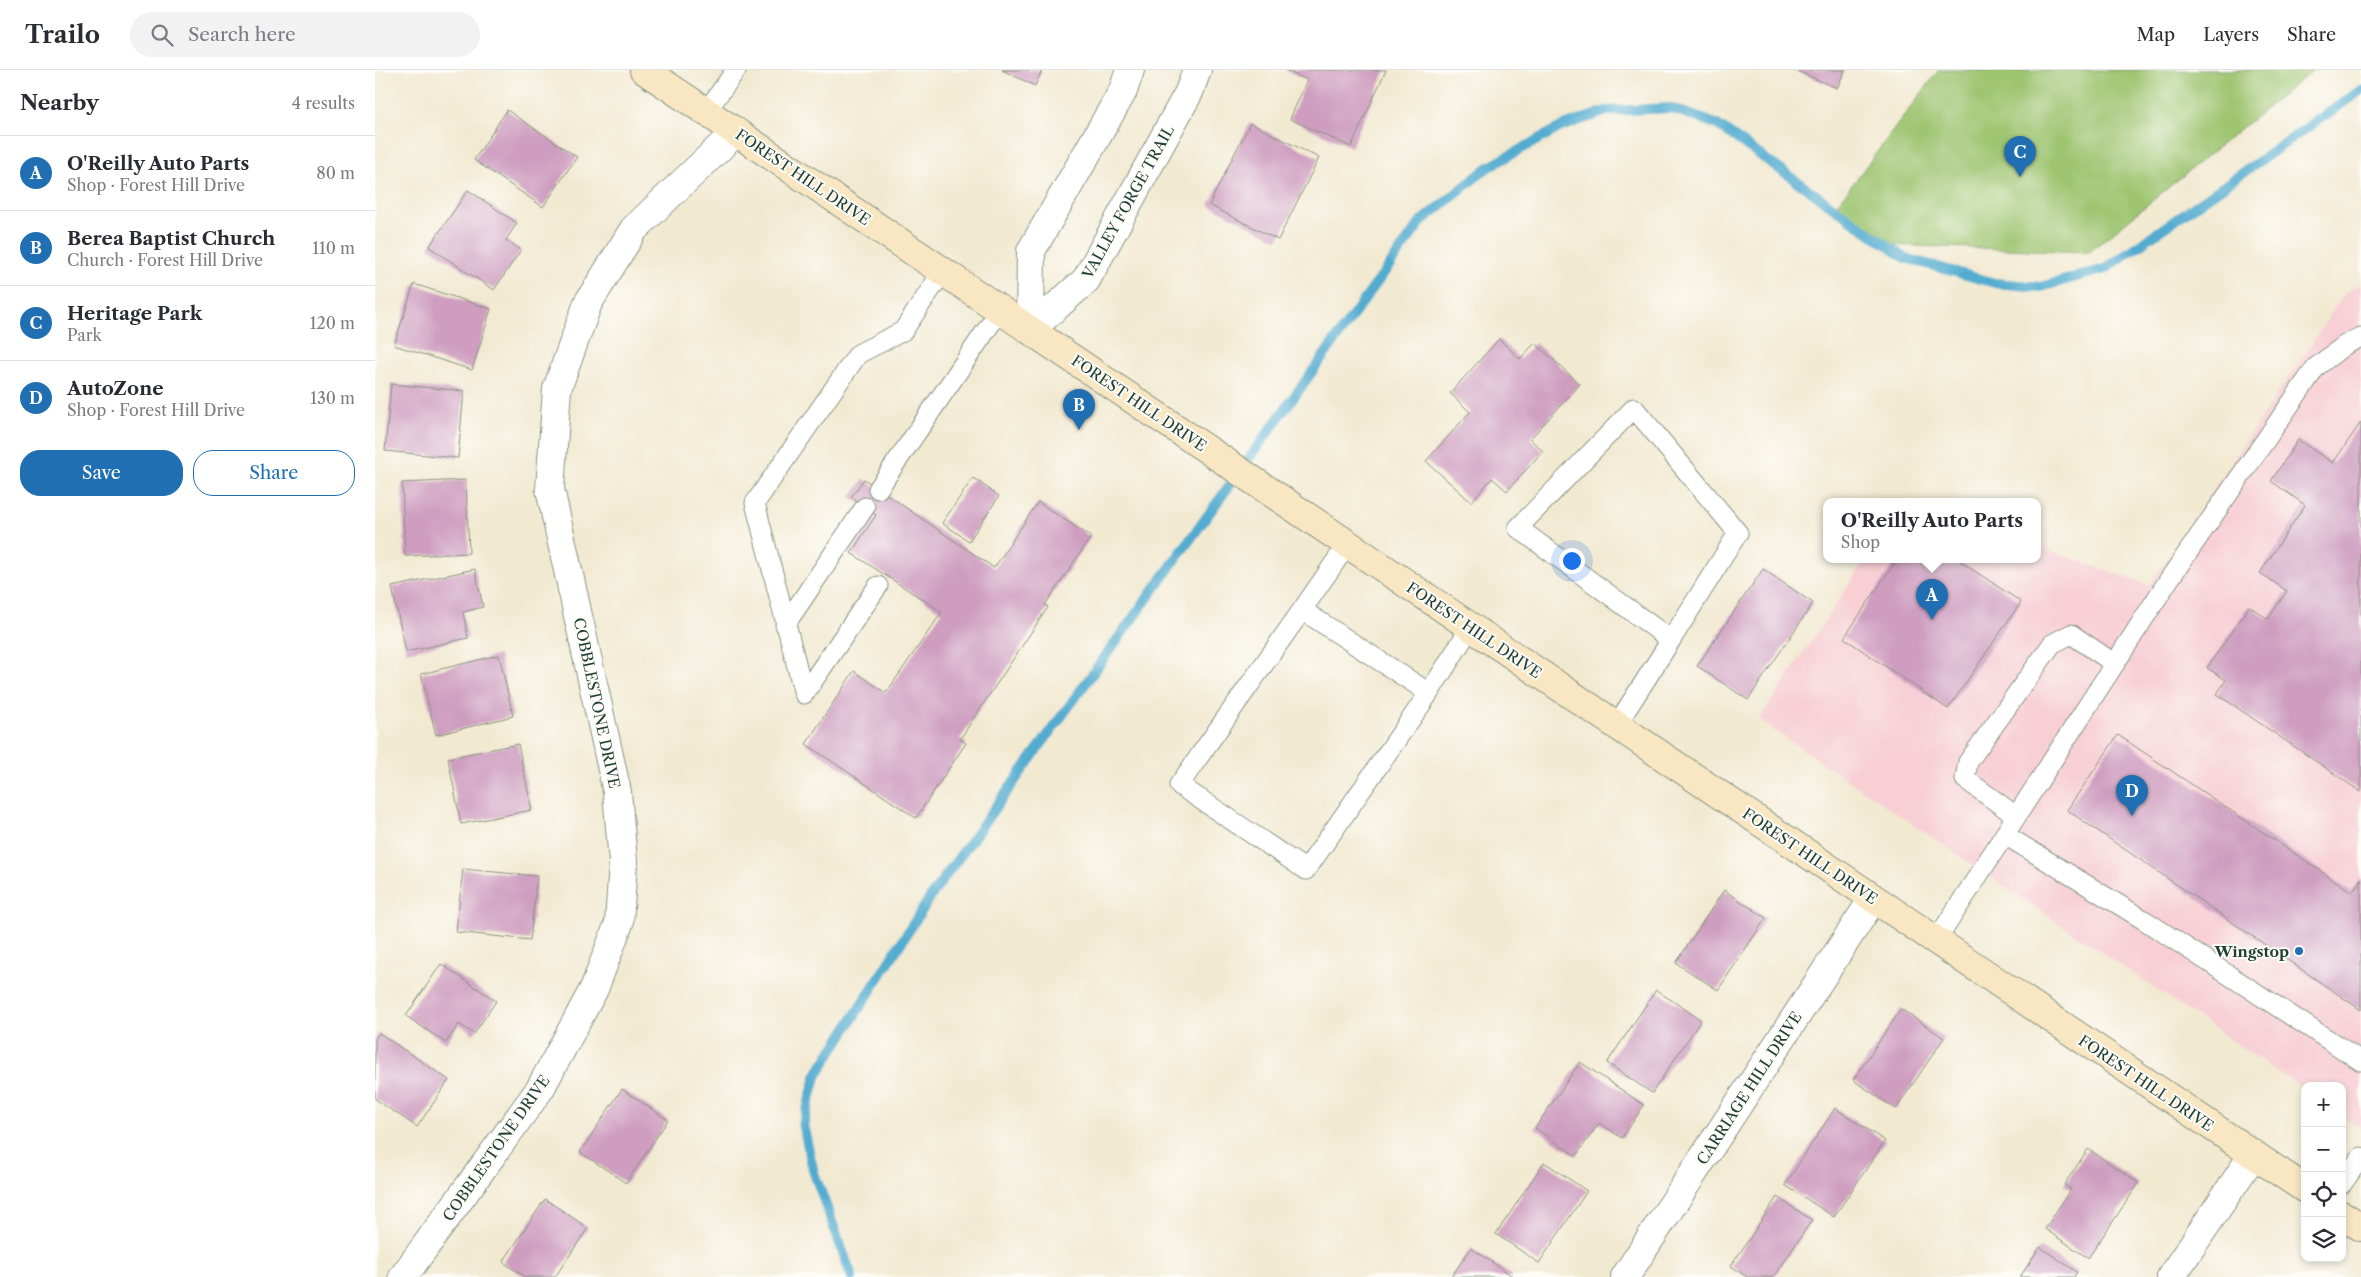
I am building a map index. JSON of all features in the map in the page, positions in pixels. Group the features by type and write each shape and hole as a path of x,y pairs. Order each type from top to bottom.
{"main road":[{"name":"FOREST HILL DRIVE","path":"644,70 2301,1187"},
{"path":"2345,1217 2361,1227"}],"street":[{"path":"1030,330 1031,251 1123,91 1130,70"},
{"name":"VALLEY FORGE TRAIL","path":"1030,330 1086,280 1189,92 1197,70"},
{"name":"COBBLESTONE DRIVE","path":"403,1277 540,1089 594,989 619,923 623,862 617,792 550,489 557,388 588,302 634,229 736,132"},
{"name":"CARRIAGE HILL DRIVE","path":"1625,1277 1873,899"},
{"path":"2171,1277 2253,1155"}],"lane":[{"path":"706,112 736,70"},
{"path":"878,586 805,694 785,625 755,503 858,354 903,331 943,271"},
{"path":"879,489 1000,310"},
{"path":"1936,941 2169,580 2316,367 2345,345 2361,337"},
{"path":"1616,726 1671,640 1737,533 1634,408 1518,528 1671,640"},
{"path":"785,625 865,507"},
{"path":"1347,545 1179,785 1306,870 1429,693 1470,628"},
{"path":"1302,610 1429,693"},
{"path":"2017,816 1965,779 1968,762 2052,644 2071,634 2115,664"},
{"path":"2005,834 2144,920 2361,1061"},
{"path":"2346,1178 2361,1156"}],"shaded area":[{"path":"2361,284 2361,1128 2346,1118 2346,1082 2301,1082 2301,1087 1759,720 1863,563 2041,563 2041,547 2149,585 2345,293"}],"green space":[{"path":"1939,70 2313,70 2089,252 1885,245 1836,206"}],"building":[{"path":"1002,70 1042,70 1035,86"},
{"path":"1285,70 1386,70 1351,147 1290,119 1307,80"},
{"path":"1794,70 1845,70 1837,88"},
{"path":"507,110 577,157 543,207 474,160"},
{"path":"1250,123 1319,158 1278,240 1209,205"},
{"path":"468,190 517,223 506,240 521,250 494,290 429,247"},
{"path":"414,284 491,309 472,370 394,345"},
{"path":"1499,339 1520,359 1535,343 1580,384 1530,439 1543,451 1507,491 1492,478 1471,502 1426,461 1470,412 1450,393"},
{"path":"391,384 464,391 458,458 385,451"},
{"path":"2361,422 2361,792 2217,694 2226,680 2207,668 2249,606 2268,619 2287,591 2260,573 2305,505 2271,481 2298,440 2333,463"},
{"path":"973,478 999,496 969,541 942,523"},
{"path":"864,479 994,568 1038,502 1091,537 1045,605 1048,607 960,739 966,743 916,818 806,744 854,671 886,693 942,612 851,553 876,515 851,497"},
{"path":"466,480 469,553 405,556 402,483"},
{"path":"1894,563 1963,563 2021,602 1948,709 1844,638"},
{"path":"475,569 483,607 463,612 468,638 406,652 392,587"},
{"path":"1763,569 1813,603 1748,700 1697,666"},
{"path":"499,655 513,716 436,735 421,674"},
{"path":"2118,735 2352,892 2361,878 2361,1010 2067,810"},
{"path":"518,744 532,810 461,824 448,758"},
{"path":"463,869 537,876 530,940 456,932"},
{"path":"1724,890 1766,918 1718,990 1676,963"},
{"path":"441,964 496,1001 474,1034 459,1024 446,1043 406,1016"},
{"path":"1656,990 1701,1020 1652,1093 1607,1063"},
{"path":"1901,1009 1944,1038 1896,1109 1853,1080"},
{"path":"379,1033 449,1080 417,1127 375,1099 375,1039"},
{"path":"1580,1062 1644,1105 1622,1138 1599,1123 1576,1156 1535,1128"},
{"path":"622,1089 668,1120 626,1183 580,1152"},
{"path":"1835,1108 1885,1141 1834,1217 1785,1185"},
{"path":"2088,1149 2139,1183 2088,1258 2045,1229 2071,1189 2064,1185"},
{"path":"1544,1162 1587,1191 1539,1263 1496,1234"},
{"path":"1777,1197 1812,1220 1774,1277 1747,1277 1731,1266"},
{"path":"545,1199 588,1228 555,1277 525,1277 503,1262"},
{"path":"2040,1247 2077,1272 2074,1277 2020,1277"},
{"path":"1471,1248 1514,1277 1451,1277"}],"waterway":[{"path":"852,1277 814,1173 803,1125 816,1076 931,896 1421,222 1487,168 1561,127 1606,111 1671,108 1716,124 1905,258 1995,283 2041,287 2105,269 2361,90"}],"place":[{"name":"Heritage Park","path":"2020,177"},
{"name":"Berea Baptist Church","path":"1079,430"},
{"name":"O'Reilly Auto Parts","path":"1932,620"},
{"name":"AutoZone","path":"2132,816"},
{"name":"Wingstop","path":"2299,951"}]}
